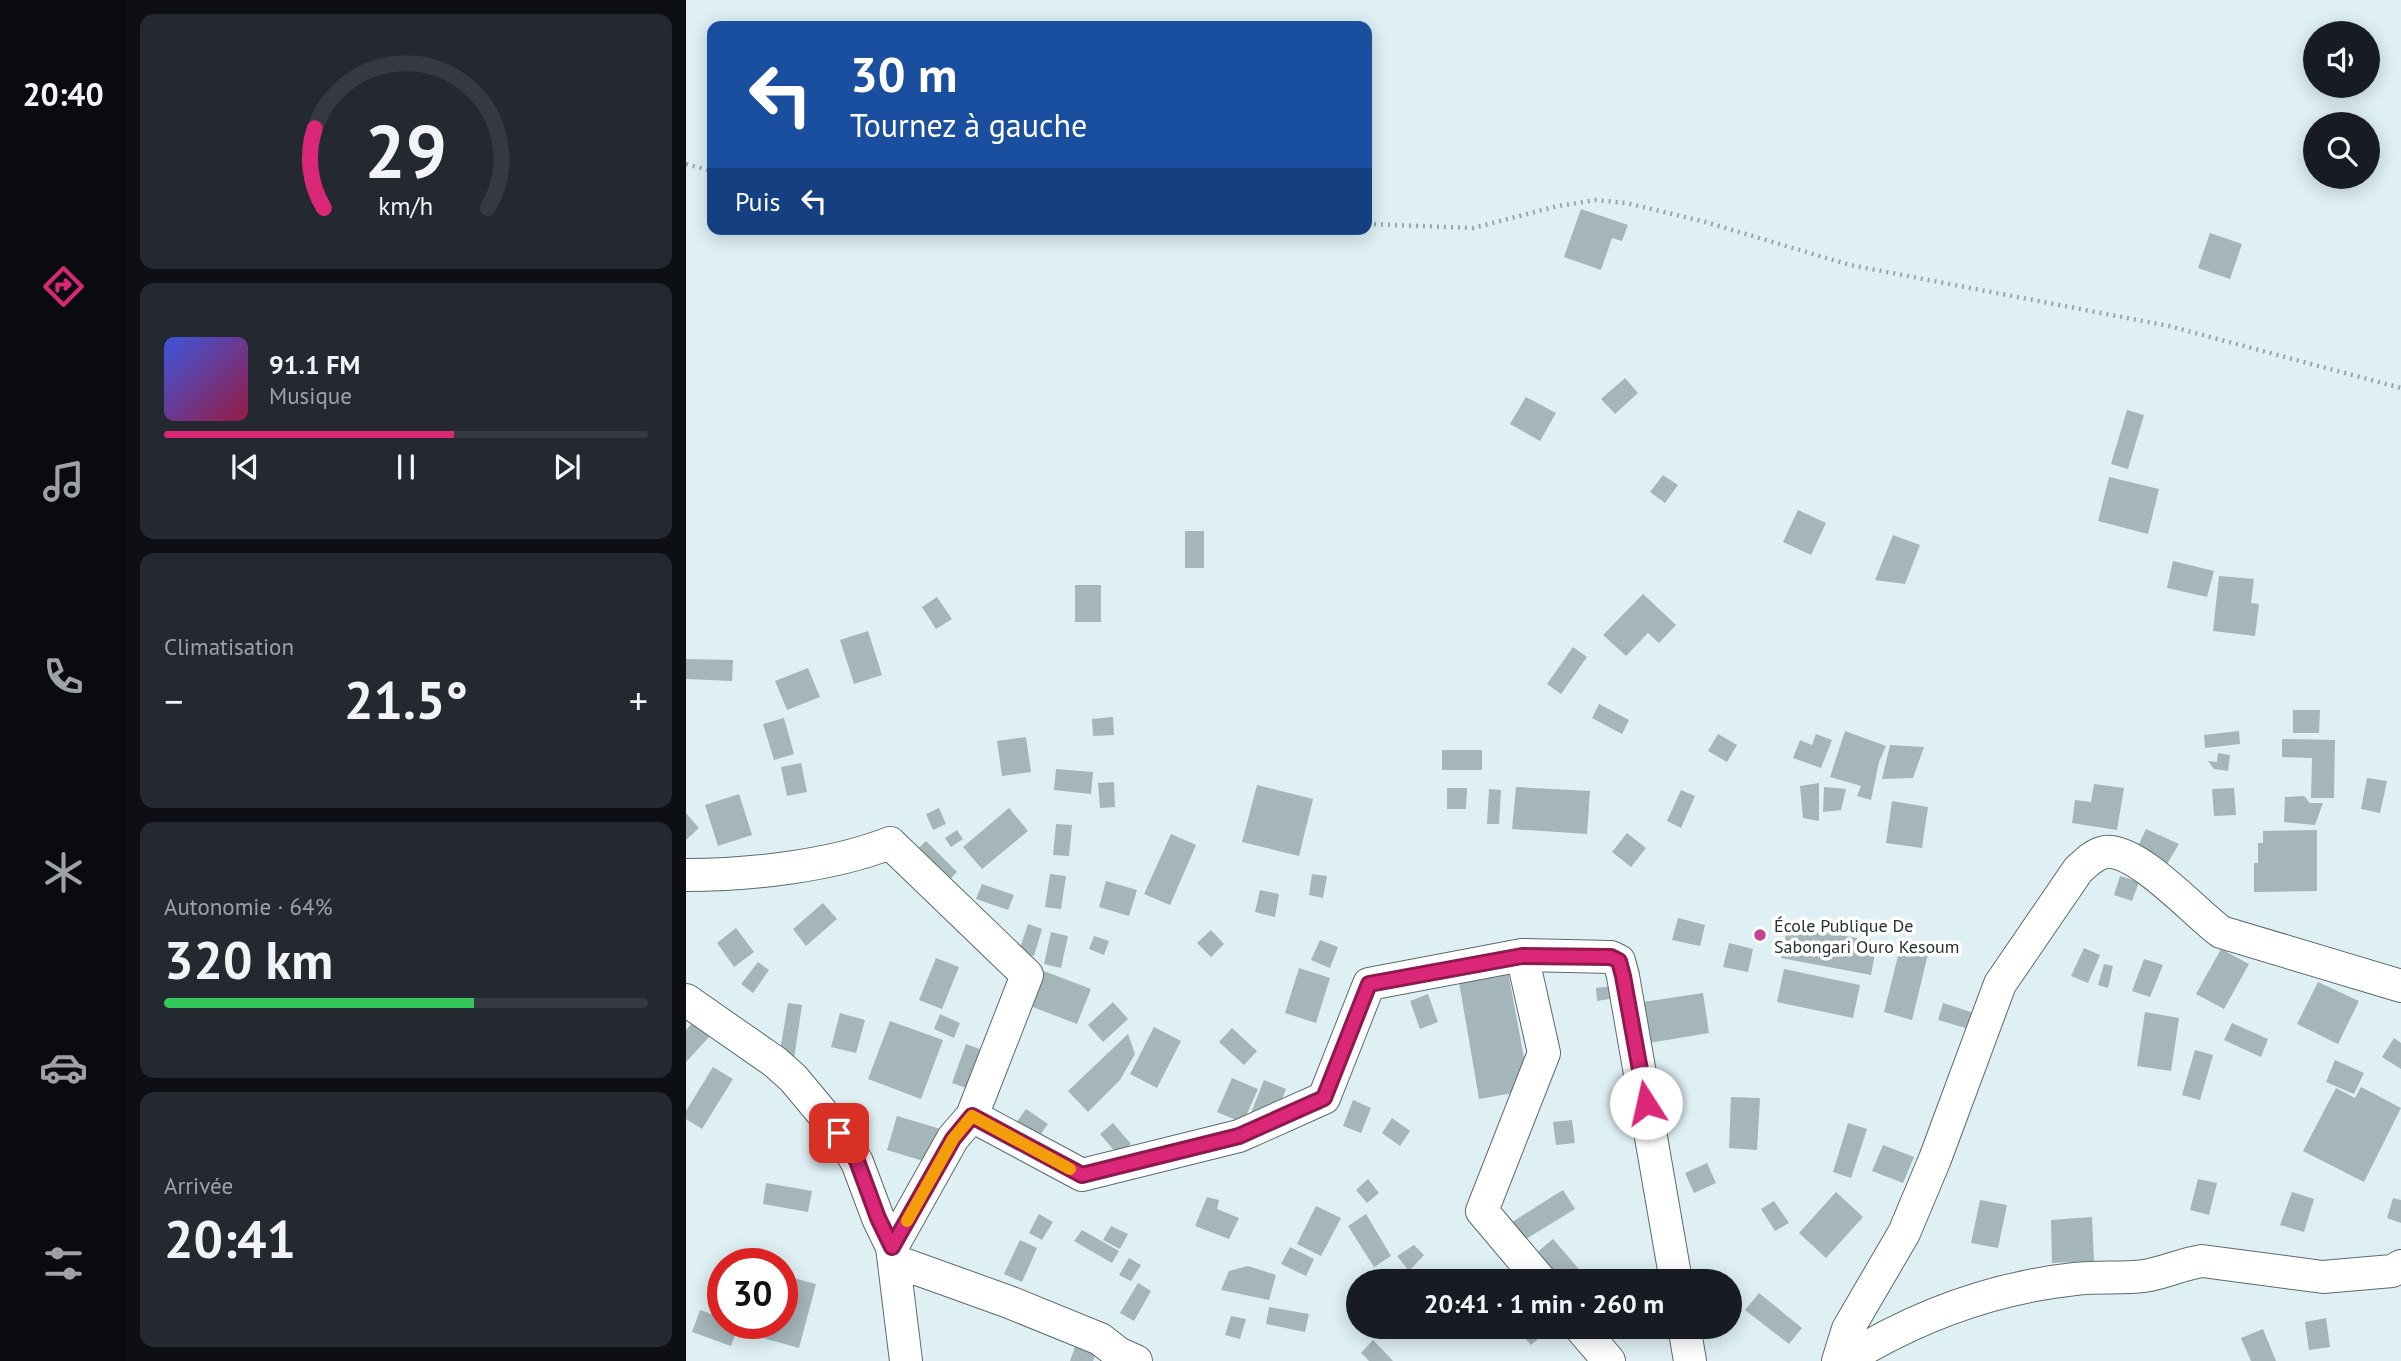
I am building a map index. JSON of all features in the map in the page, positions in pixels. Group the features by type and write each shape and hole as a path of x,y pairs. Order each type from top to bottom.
{"street":[{"path":"686,875 747,873 860,855 890,843 1027,975 972,1116 953,1139 893,1254"},
{"path":"1838,1361 1848,1329 1904,1233 1940,1146 2000,984 2078,870 2091,858 2106,852 2126,855 2142,864 2221,932 2401,986"},
{"path":"972,1116 1082,1175 1239,1136 1324,1098 1369,984 1522,956 1611,957 1619,961 1623,976 1674,1269"},
{"path":"1522,956 1544,1053 1482,1211 1531,1269"},
{"path":"686,1000 775,1062 816,1104 857,1161 893,1254 906,1361"},
{"path":"893,1254 1100,1339 1118,1353 1136,1361"},
{"path":"1844,1361 1884,1336 1939,1312 2007,1289 2076,1279 2143,1276 2202,1261 2323,1277 2398,1278"},
{"path":"1590,1339 1608,1361"},
{"path":"1686,1339 1690,1361"}],"path":[{"path":"686,164 707,170"},
{"path":"1372,224 1473,229 1558,206 1595,200 1626,203 1702,221 1850,265 2169,326 2401,388"}],"building":[{"path":"1581,209 1628,225 1622,241 1612,238 1601,270 1564,257"},
{"path":"2210,233 2242,244 2230,279 2198,268"},
{"path":"1625,378 1638,393 1615,414 1601,399"},
{"path":"1526,397 1556,413 1540,441 1510,424"},
{"path":"2127,410 2144,415 2128,469 2111,464"},
{"path":"1663,475 1678,485 1665,503 1650,492"},
{"path":"2109,477 2159,489 2148,534 2098,521"},
{"path":"1798,510 1826,523 1811,555 1783,542"},
{"path":"1185,531 1204,531 1204,568 1185,568"},
{"path":"1893,535 1920,545 1905,584 1875,580"},
{"path":"2173,561 2214,571 2207,597 2167,588"},
{"path":"2219,576 2254,579 2251,603 2259,604 2255,636 2213,631"},
{"path":"1075,585 1101,585 1101,622 1075,622"},
{"path":"1643,594 1676,625 1659,643 1648,633 1626,656 1603,635"},
{"path":"937,597 952,619 936,629 922,607"},
{"path":"868,631 882,675 854,684 840,640"},
{"path":"1573,647 1587,657 1561,694 1547,684"},
{"path":"686,659 733,660 732,681 686,679"},
{"path":"808,668 820,697 787,710 775,681"},
{"path":"1599,704 1629,720 1622,734 1592,718"},
{"path":"2293,710 2320,710 2319,733 2293,733"},
{"path":"1113,717 1114,735 1093,736 1092,719"},
{"path":"784,718 794,754 774,760 763,724"},
{"path":"1845,731 1886,746 1879,762 1871,800 1857,796 1861,786 1830,777"},
{"path":"2239,731 2240,744 2205,748 2204,735"},
{"path":"1718,734 1737,745 1727,762 1708,751"},
{"path":"1816,734 1832,740 1821,768 1793,758 1800,740 1812,745"},
{"path":"1026,737 1031,772 1002,776 997,741"},
{"path":"2282,739 2335,740 2334,798 2311,798 2312,758 2282,757"},
{"path":"1890,745 1924,747 1913,778 1882,779"},
{"path":"1442,750 1482,750 1482,770 1442,770"},
{"path":"2218,753 2230,755 2228,771 2214,769 2208,761 2217,762"},
{"path":"801,763 807,792 787,796 781,767"},
{"path":"1056,769 1093,772 1091,794 1054,790"},
{"path":"2367,778 2387,781 2380,813 2361,809"},
{"path":"1114,782 1115,807 1100,808 1098,783"},
{"path":"1819,783 1819,821 1803,818 1800,786"},
{"path":"2094,784 2124,788 2117,830 2072,823 2075,800 2091,802"},
{"path":"1257,785 1313,799 1299,856 1242,842"},
{"path":"1516,787 1590,791 1587,834 1512,829"},
{"path":"1824,787 1846,789 1841,810 1823,812"},
{"path":"1447,788 1467,788 1466,809 1447,809"},
{"path":"2234,788 2236,815 2214,816 2212,789"},
{"path":"1489,789 1501,790 1499,824 1487,824"},
{"path":"1681,790 1695,796 1681,828 1667,821"},
{"path":"739,794 752,835 718,846 705,805"},
{"path":"2304,796 2310,803 2323,803 2315,825 2284,822 2285,797"},
{"path":"1892,801 1928,807 1922,848 1886,843"},
{"path":"939,808 946,824 933,830 926,814"},
{"path":"1009,808 1028,831 982,869 963,847"},
{"path":"686,813 699,828 686,840"},
{"path":"1056,824 1072,825 1069,856 1053,855"},
{"path":"2146,829 2179,844 2161,874 2135,853"},
{"path":"957,830 963,839 951,847 945,838"},
{"path":"2317,830 2317,891 2254,892 2254,863 2258,863 2258,843 2263,843 2263,831"},
{"path":"1627,833 1646,848 1631,867 1612,852"},
{"path":"1171,834 1196,845 1170,905 1144,894"},
{"path":"926,841 957,872 941,889 909,857"},
{"path":"1050,874 1066,876 1061,909 1045,907"},
{"path":"1312,874 1327,876 1323,898 1309,895"},
{"path":"2120,876 2139,882 2132,901 2114,895"},
{"path":"1106,881 1137,890 1129,916 1099,907"},
{"path":"982,884 1014,895 1008,910 976,899"},
{"path":"1260,890 1279,894 1275,917 1255,912"},
{"path":"823,903 837,919 806,946 793,929"},
{"path":"1678,918 1705,925 1700,946 1672,940"},
{"path":"1028,924 1042,929 1034,956 1019,951"},
{"path":"1788,925 1877,942 1871,975 1781,958"},
{"path":"736,928 754,952 734,967 717,943"},
{"path":"1211,930 1224,944 1211,957 1197,943"},
{"path":"1051,932 1068,936 1061,968 1044,964"},
{"path":"1094,936 1109,941 1104,955 1089,949"},
{"path":"1320,940 1338,947 1330,968 1311,960"},
{"path":"1729,943 1753,949 1748,972 1723,967"},
{"path":"1900,948 1928,954 1912,1020 1884,1012"},
{"path":"2084,948 2100,955 2088,983 2071,976"},
{"path":"2221,949 2249,964 2224,1009 2196,994"},
{"path":"936,958 959,967 942,1009 919,1000"},
{"path":"2144,959 2163,965 2150,997 2132,991"},
{"path":"1506,961 1530,1090 1479,1099 1457,970"},
{"path":"758,962 769,970 753,993 741,984"},
{"path":"2104,964 2113,966 2108,988 2098,985"},
{"path":"1299,968 1330,978 1316,1023 1285,1013"},
{"path":"1784,969 1860,985 1853,1018 1777,1002"},
{"path":"1044,971 1091,989 1077,1024 1030,1006"},
{"path":"2318,982 2359,1001 2338,1044 2297,1024"},
{"path":"1613,986 1615,998 1597,1001 1596,988"},
{"path":"1703,993 1709,1033 1649,1043 1643,1002"},
{"path":"1428,994 1438,1022 1420,1029 1410,1001"},
{"path":"1113,1002 1128,1019 1103,1042 1088,1025"},
{"path":"788,1003 802,1005 794,1059 779,1057"},
{"path":"1943,1003 1974,1013 1969,1029 1938,1020"},
{"path":"2145,1012 2179,1018 2171,1071 2137,1066"},
{"path":"840,1013 865,1020 856,1053 831,1047"},
{"path":"940,1014 960,1023 954,1038 934,1029"},
{"path":"694,1021 710,1036 686,1062 686,1030"},
{"path":"890,1021 943,1040 921,1099 868,1079"},
{"path":"2232,1023 2268,1039 2261,1057 2224,1040"},
{"path":"1154,1027 1181,1041 1157,1088 1130,1074"},
{"path":"1232,1028 1257,1051 1244,1065 1219,1042"},
{"path":"1128,1034 1135,1054 1120,1080 1088,1112 1068,1091"},
{"path":"2394,1038 2401,1043 2401,1069 2382,1057"},
{"path":"966,1044 988,1052 975,1091 952,1083"},
{"path":"2195,1050 2213,1055 2200,1100 2182,1095"},
{"path":"2335,1060 2364,1073 2354,1094 2326,1082"},
{"path":"713,1067 733,1079 702,1129 686,1119 686,1111"},
{"path":"1232,1078 1258,1089 1243,1123 1217,1112"},
{"path":"1264,1080 1286,1089 1271,1127 1249,1118"},
{"path":"2361,1087 2401,1108 2364,1182 2303,1151 2336,1088 2355,1098"},
{"path":"1731,1097 1760,1098 1757,1150 1729,1148"},
{"path":"1353,1100 1371,1108 1361,1133 1343,1126"},
{"path":"1026,1109 1048,1124 1033,1145 1011,1130"},
{"path":"897,1116 944,1130 933,1164 887,1150"},
{"path":"1392,1118 1410,1131 1400,1146 1382,1133"},
{"path":"1572,1120 1575,1143 1556,1145 1553,1122"},
{"path":"1113,1123 1131,1144 1118,1155 1100,1134"},
{"path":"1848,1123 1867,1129 1851,1178 1833,1172"},
{"path":"1883,1145 1914,1157 1903,1183 1872,1171"},
{"path":"1707,1163 1716,1183 1694,1193 1685,1173"},
{"path":"1368,1179 1379,1193 1367,1203 1356,1190"},
{"path":"2198,1179 2217,1183 2209,1215 2190,1210"},
{"path":"766,1183 812,1191 808,1212 763,1204"},
{"path":"1563,1190 1575,1209 1521,1242 1509,1224"},
{"path":"1836,1192 1863,1217 1826,1258 1799,1233"},
{"path":"2292,1192 2314,1199 2304,1232 2280,1225"},
{"path":"1207,1197 1219,1200 1217,1209 1239,1218 1229,1239 1195,1226"},
{"path":"2393,1198 2401,1200 2401,1223 2387,1218"},
{"path":"1980,1200 2007,1205 1998,1248 1971,1243"},
{"path":"1774,1201 1789,1223 1775,1231 1761,1209"},
{"path":"1316,1206 1341,1218 1321,1256 1297,1244"},
{"path":"1039,1214 1053,1222 1042,1240 1029,1233"},
{"path":"1366,1214 1391,1256 1374,1267 1348,1226"},
{"path":"2092,1217 2094,1261 2052,1263 2051,1220"},
{"path":"1111,1226 1128,1234 1120,1249 1103,1240"},
{"path":"1082,1230 1119,1251 1112,1263 1074,1241"},
{"path":"1553,1239 1579,1269 1536,1269 1528,1260"},
{"path":"1020,1240 1037,1248 1022,1282 1004,1274"},
{"path":"1414,1245 1424,1255 1411,1269 1407,1269 1397,1256"},
{"path":"1290,1247 1314,1259 1306,1276 1281,1264"},
{"path":"1129,1258 1141,1265 1131,1281 1119,1275"},
{"path":"1248,1266 1276,1275 1269,1300 1221,1290 1229,1271"},
{"path":"798,1279 816,1284 799,1348 767,1339 798,1339"},
{"path":"1138,1283 1151,1291 1134,1321 1120,1313"},
{"path":"1759,1293 1802,1328 1789,1344 1745,1310"},
{"path":"1269,1307 1309,1314 1305,1332 1266,1324"},
{"path":"700,1310 707,1312 707,1337 692,1332"},
{"path":"1231,1316 1246,1319 1240,1339 1225,1335"},
{"path":"2326,1318 2330,1347 2309,1350 2305,1322"},
{"path":"2263,1329 2276,1361 2251,1361 2241,1338"},
{"path":"712,1339 734,1339 731,1346"},
{"path":"1526,1339 1538,1339 1531,1345"},
{"path":"1373,1340 1393,1361 1369,1361 1361,1353"},
{"path":"1076,1344 1097,1351 1093,1361 1070,1361"}],"slow traffic":[{"path":"907,1221 953,1139 972,1116 1070,1169"}],"place":[{"name":"École Publique De Sabongari Ouro Kesoum","path":"1760,935"}],"route":[{"path":"839,1133 857,1161 892,1247 953,1139 972,1116 1082,1175 1239,1136 1324,1098 1369,984 1522,956 1611,957 1619,961 1646,1103"}]}
